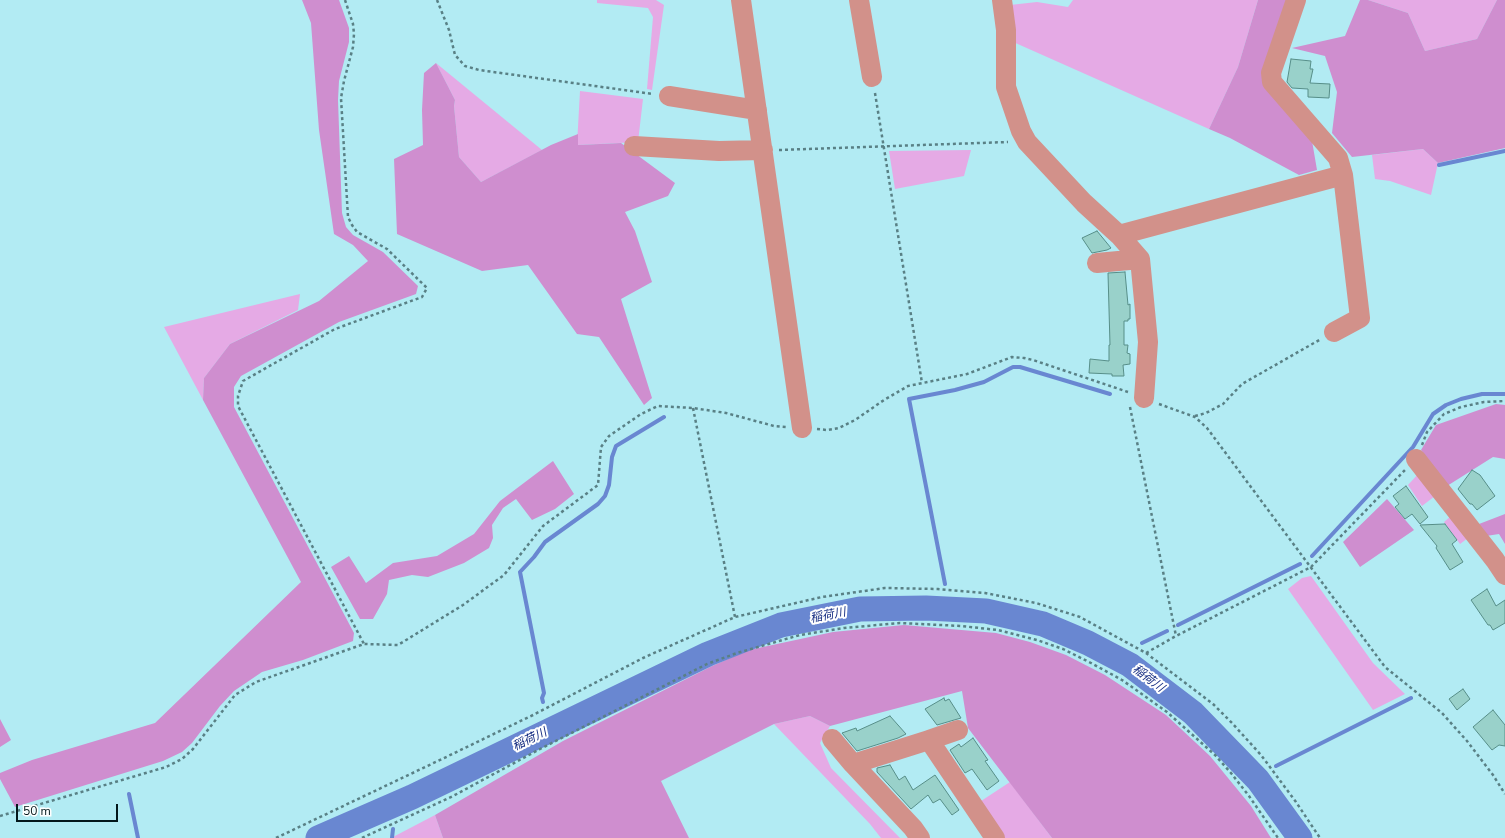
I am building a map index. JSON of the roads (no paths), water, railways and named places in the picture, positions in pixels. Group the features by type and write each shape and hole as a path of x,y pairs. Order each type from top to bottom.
{"street":[{"path":"741,0 802,428"},
{"path":"859,0 872,77"},
{"path":"1002,0 1006,30 1006,87 1021,131 1027,142 1084,203 1119,235 1140,259 1148,342 1136,395"},
{"path":"1296,0 1271,73 1272,82 1338,158 1343,176 1360,318 1334,332"},
{"path":"669,96 757,110"},
{"path":"634,146 719,151 763,150"},
{"path":"1119,235 1343,176"},
{"path":"1097,264 1140,259"},
{"path":"1416,459 1505,575"},
{"path":"853,764 958,730"},
{"path":"832,739 853,764 913,828 920,838"},
{"path":"929,740 995,838"}],"waterway":[{"path":"1439,165 1505,151"},
{"path":"945,584 909,399 955,390 984,382 1013,367 1020,367 1110,394"},
{"path":"1312,556 1413,447 1433,414 1446,405 1461,399 1482,394 1505,394"},
{"path":"543,702 542,698 544,693 520,572 545,542 598,504 605,496 609,485 612,457 616,446 664,417"},
{"path":"1178,625 1300,564"},
{"name":"稲荷川","path":"318,838 412,797 708,654 781,625 860,609 926,608 986,611 1043,624 1088,643 1130,665 1193,713 1258,780 1300,838"},
{"path":"1142,643 1167,631"},
{"path":"1276,766 1411,698"},
{"path":"129,794 138,838"},
{"path":"392,838 393,829"}]}
